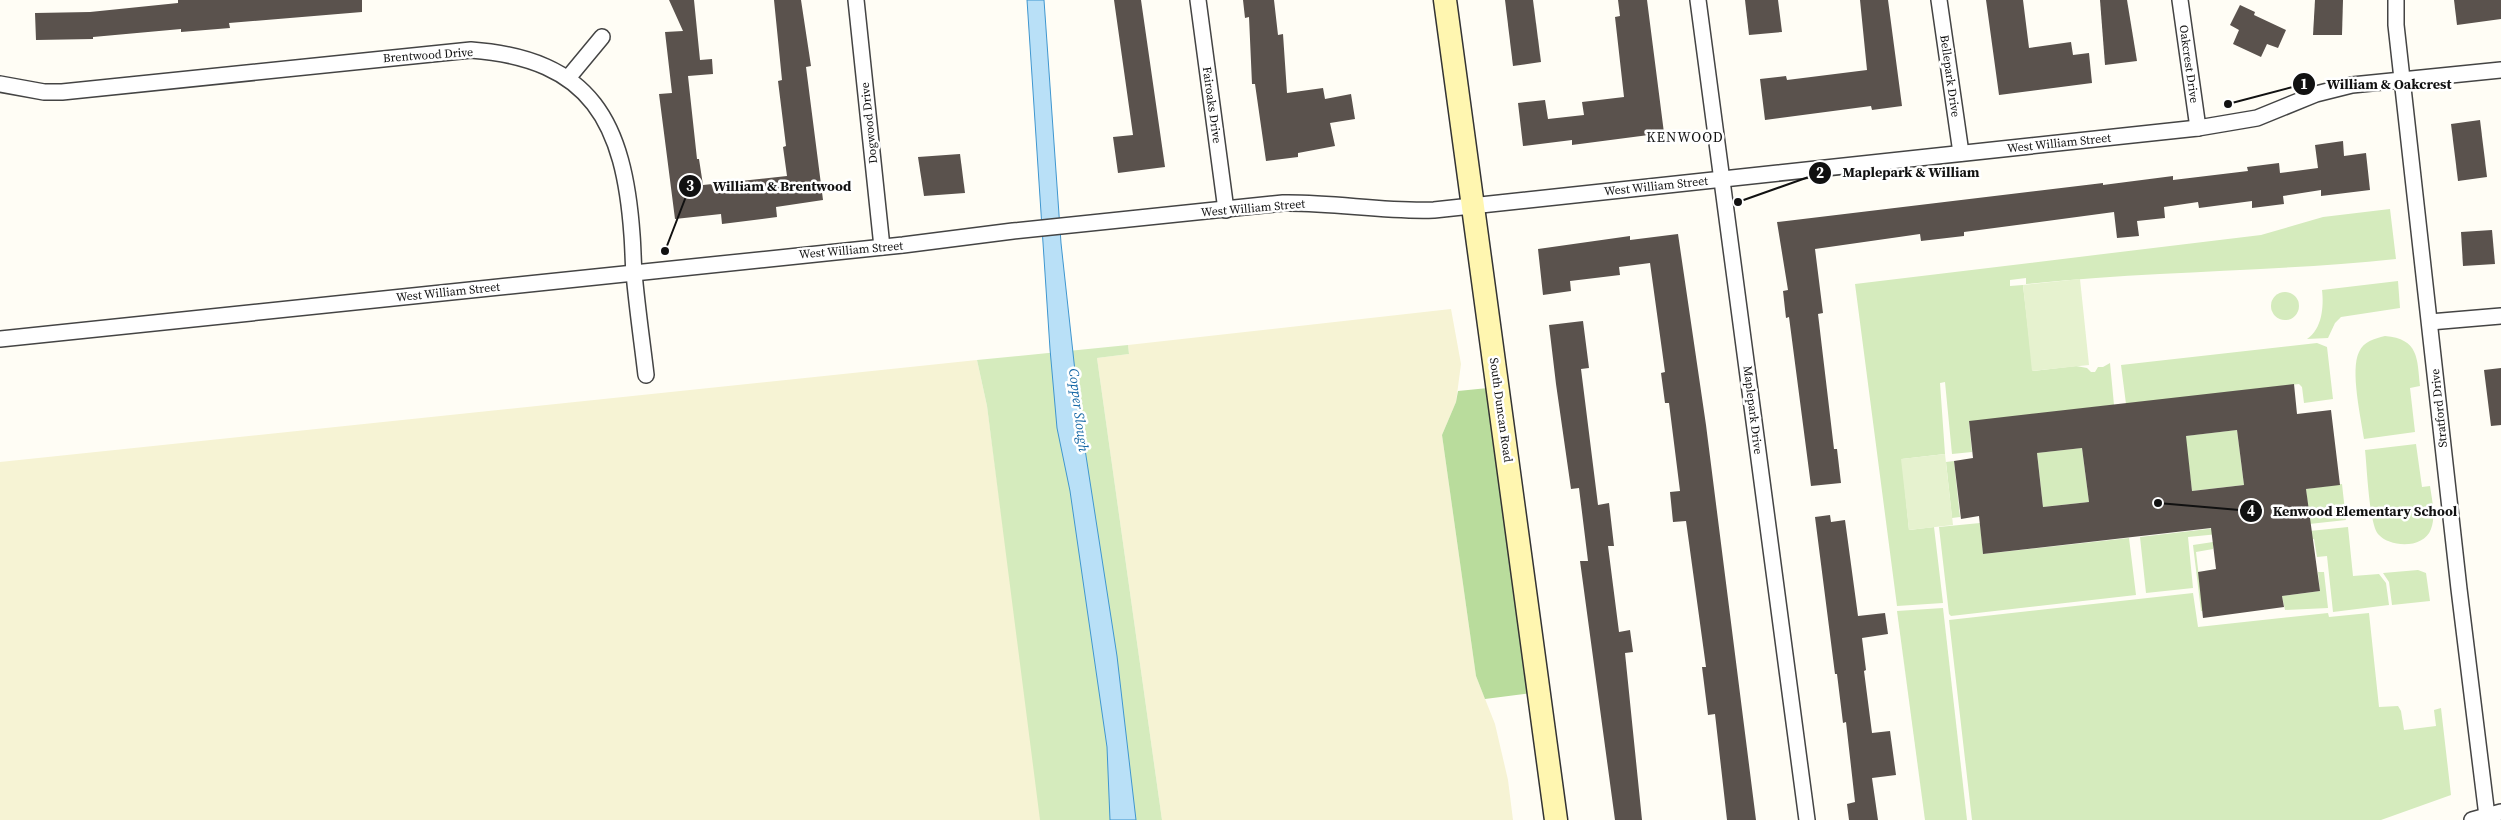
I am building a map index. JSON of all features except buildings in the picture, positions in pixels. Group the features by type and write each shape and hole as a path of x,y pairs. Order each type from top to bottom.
{"main road":[{"name":"South Duncan Road","path":"1445,0 1556,820"}],"street":[{"name":"Dogwood Drive","path":"856,0 882,247"},
{"name":"Fairoaks Drive","path":"1198,0 1226,210"},
{"name":"Maplepark Drive","path":"1698,0 1807,820"},
{"name":"Bellepark Drive","path":"1939,0 1961,153"},
{"name":"Oakcrest Drive","path":"2180,0 2198,128"},
{"name":"Stratford Drive","path":"2396,0 2396,25 2404,80 2459,589 2487,816"},
{"path":"568,78 602,37"},
{"name":"Brentwood Drive","path":"0,84 44,92 62,92 471,50 502,52 568,78 580,87 595,104 608,125 619,151 627,188 634,272 646,375"},
{"name":"West William Street","path":"0,339 1293,203 1321,202 1378,210 1412,211 2198,128 2257,118 2316,94 2352,86 2501,70"},
{"path":"2430,322 2501,316"}],"shaded area":[{"path":"1451,309 1461,364 1456,402 1442,435 1476,676 1495,724 1508,780 1513,820 1162,820 1097,358 1129,354 1128,345"},
{"path":"977,360 987,406 1042,820 0,820 0,462"}],"green space":[{"path":"2390,209 2396,259 2304,267 2118,276 2026,284 2026,278 2010,280 2010,286 2023,285 2033,371 2076,366 2095,372 2098,367 2103,367 2110,363 2114,405 1969,422 1972,452 1952,454 1945,382 1940,383 1945,454 1902,459 1909,530 1934,527 1943,603 1897,606 1855,284 2261,235 2323,217"},
{"path":"2080,279 2089,365 2032,371 2023,285"},
{"path":"2398,281 2400,308 2341,317 2335,323 2328,338 2307,339 2319,324 2323,303 2322,290"},
{"path":"2285,292 2295,296 2299,306 2295,316 2285,320 2275,316 2271,306 2275,296"},
{"path":"2385,336 2404,341 2410,346 2417,359 2420,386 2410,388 2415,432 2364,439 2357,394 2357,360 2359,352 2364,345"},
{"path":"2317,343 2327,347 2333,399 2304,403 2302,387 2299,384 2126,404 2121,365"},
{"path":"1128,345 1129,354 1097,358 1162,820 1040,820 987,406 977,360"},
{"path":"1498,387 1539,692 1485,699 1476,676 1442,435 1456,402 1458,391"},
{"path":"2237,430 2244,485 2192,491 2185,436"},
{"path":"2416,444 2422,487 2430,486 2433,519 2427,536 2414,543 2398,544 2383,539 2375,528 2370,507 2365,450"},
{"path":"2082,448 2089,502 2043,507 2037,453"},
{"path":"1945,454 1953,525 1909,530 1901,459"},
{"path":"1954,461 1960,517 1952,518 1946,462"},
{"path":"2342,484 2346,520 2272,528 2309,517 2306,489"},
{"path":"1980,523 1983,554 2129,538 2136,595 1951,616 1949,614 1939,527"},
{"path":"2259,523 2259,530 2188,537 2193,588 2146,593 2140,537"},
{"path":"2348,527 2353,576 2379,574 2386,583 2389,605 2333,612 2327,556 2317,557 2314,539 2274,544 2273,535"},
{"path":"2213,542 2213,549 2196,552 2203,611 2201,611 2193,545"},
{"path":"2418,570 2426,573 2430,601 2392,605 2389,582 2383,573"},
{"path":"2318,572 2324,572 2328,608 2285,610 2282,596 2320,591"},
{"path":"2193,593 2198,627 2328,613 2329,617 2369,613 2379,707 2398,706 2401,711 2404,730 2436,726 2434,710 2441,708 2451,795 2381,820 1972,820 1949,620"},
{"path":"1943,608 1967,820 1925,820 1897,611"}],"water":[{"name":"Copper Slough","path":"1027,0 1044,0 1061,243 1080,417 1117,656 1136,820 1110,820 1107,747 1070,491 1057,428"}],"place":[{"name":"William & Oakcrest","path":"2228,104"},
{"name":"Maplepark & William","path":"1738,202"},
{"name":"William & Brentwood","path":"665,251"},
{"name":"Kenwood Elementary School","path":"2158,503"}],"district":[{"name":"KENWOOD","path":"1685,137"}]}
